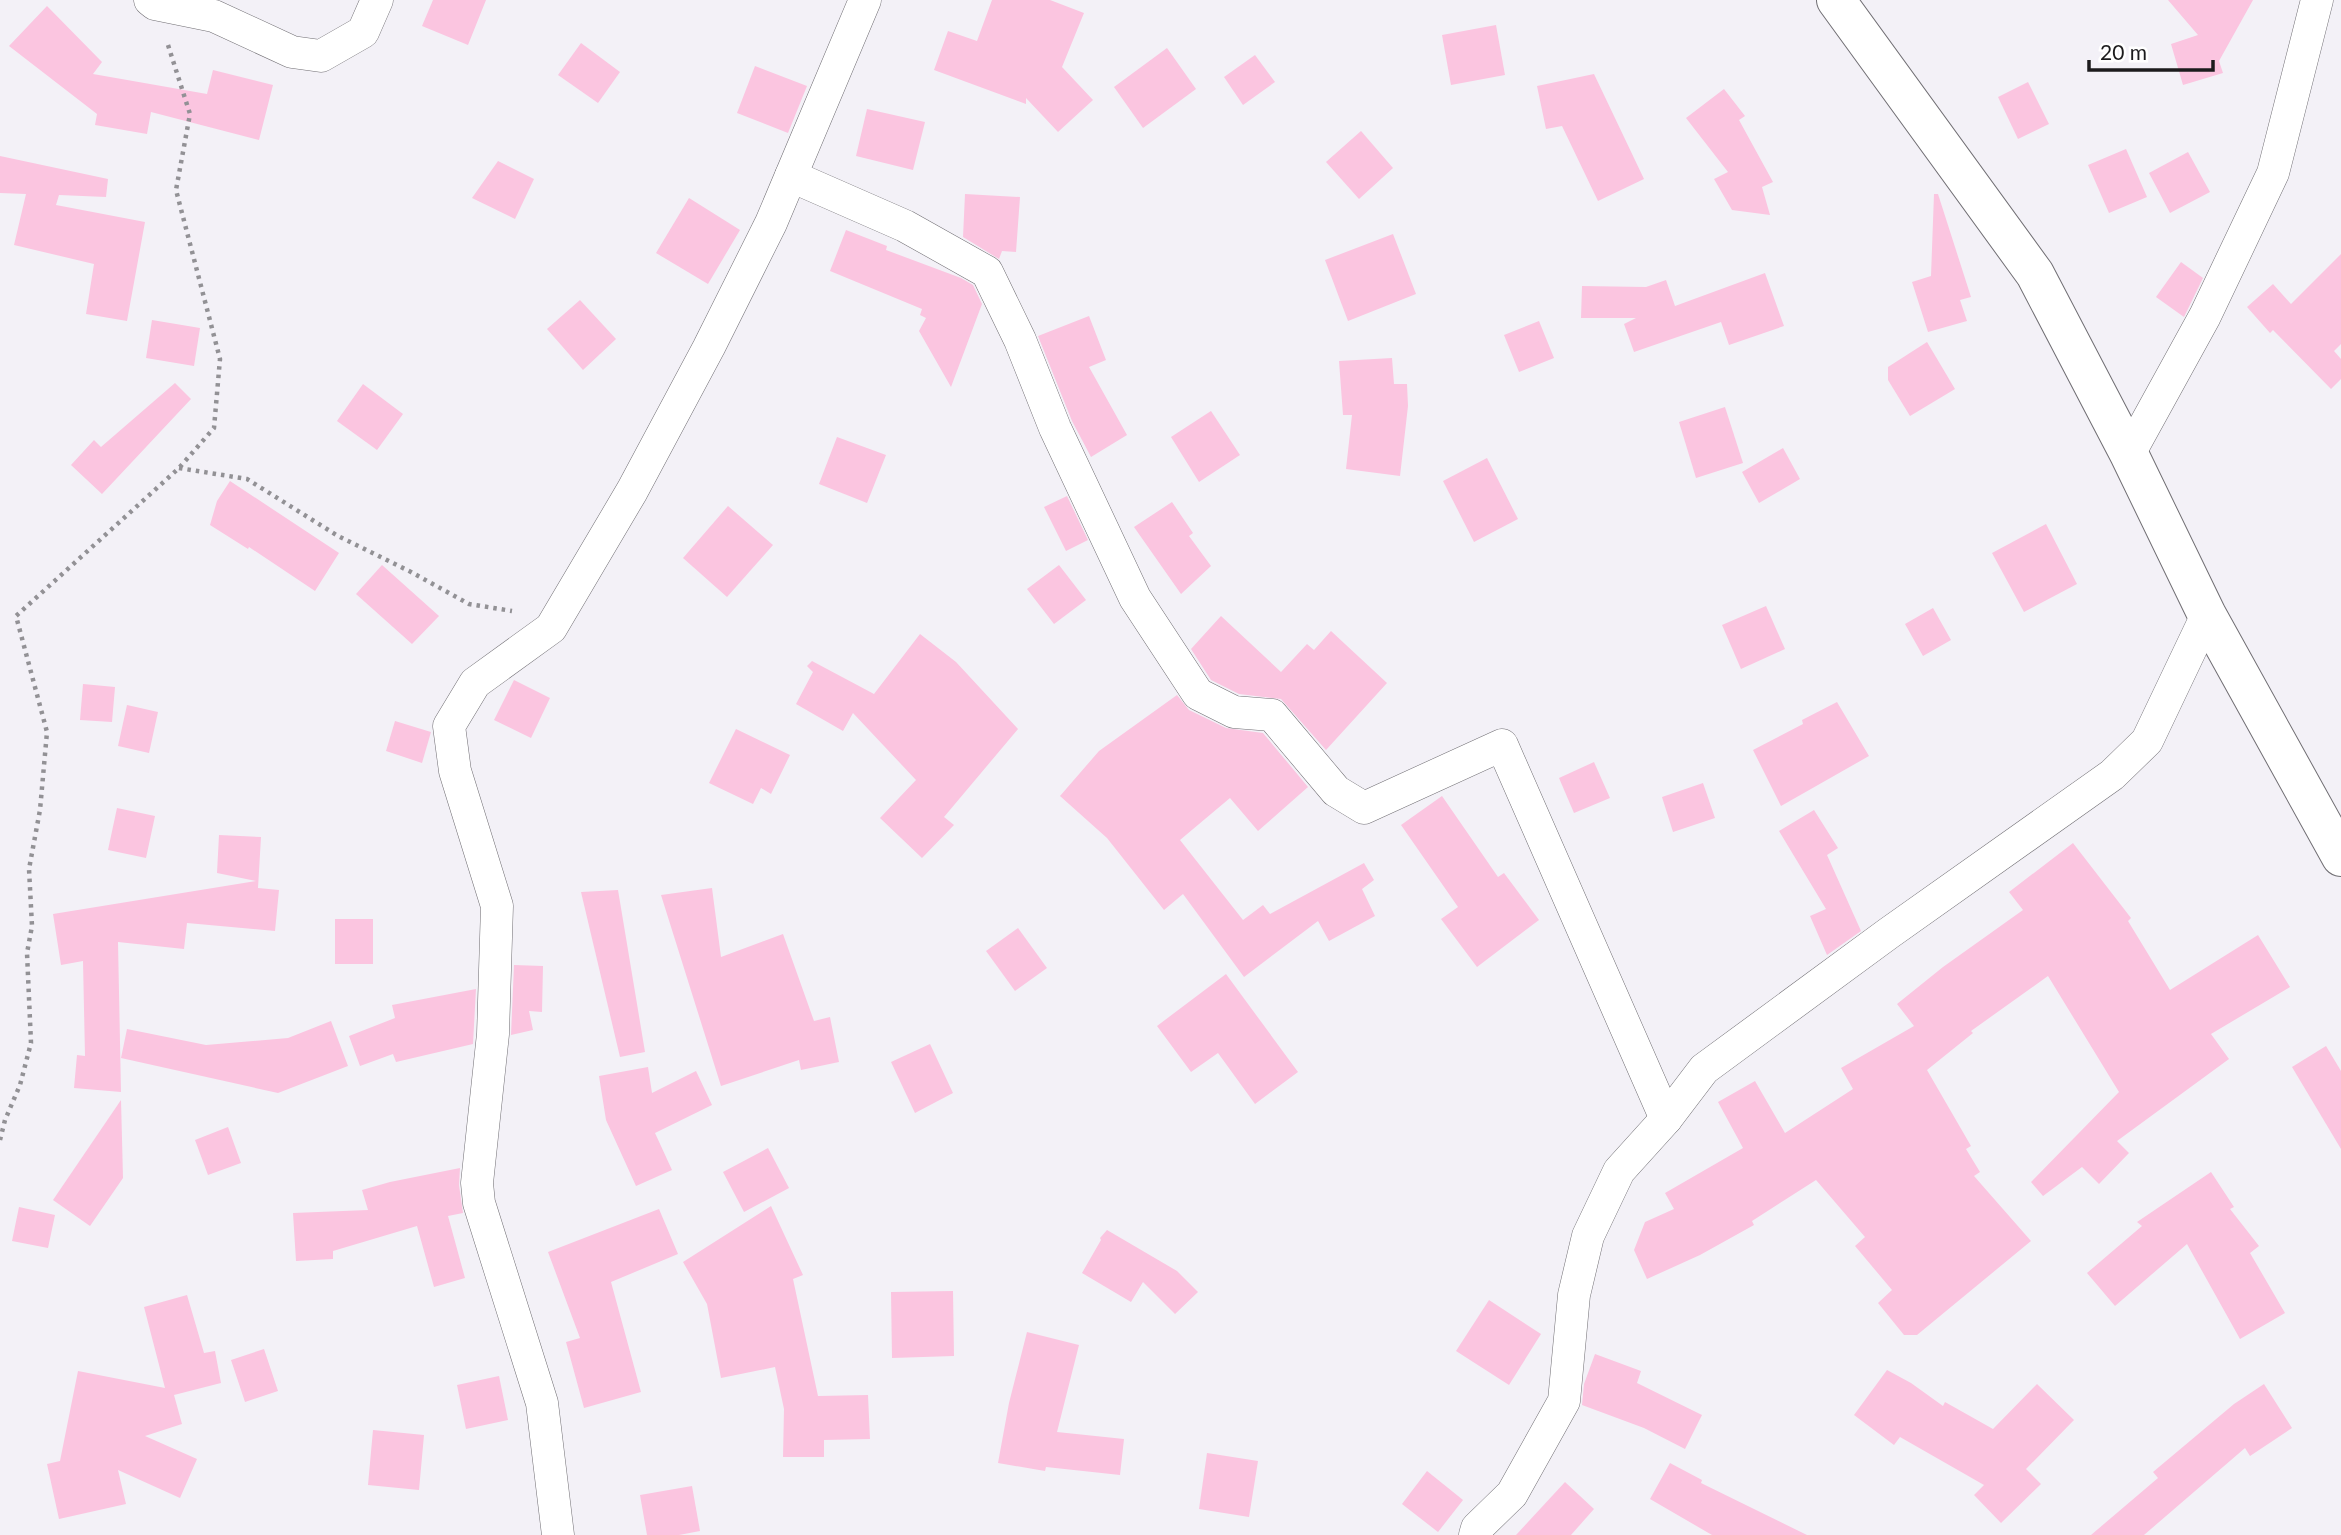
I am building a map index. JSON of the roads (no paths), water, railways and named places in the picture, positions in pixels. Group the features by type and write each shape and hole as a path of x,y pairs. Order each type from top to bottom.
{"street":[{"path":"152,2 214,16 292,52 321,56 363,32 377,0"},
{"path":"558,1535 542,1403 479,1202 477,1183 493,1034 497,906 454,771 449,726 475,683 551,628 632,491 771,223 865,0"},
{"path":"1836,0 2035,274 2129,454 2207,615 2341,858"},
{"path":"2129,454 2205,317 2273,173 2317,0"},
{"path":"791,176 905,226 987,272 1020,340 1055,428 1135,598 1198,694 1234,712 1272,715 1336,791 1364,808 1502,745 1666,1119"},
{"path":"1475,1535 1477,1528 1512,1494 1564,1401 1574,1295 1588,1236 1619,1171 1666,1119 1704,1069 1889,933 2112,775 2147,741 2207,615"}]}
